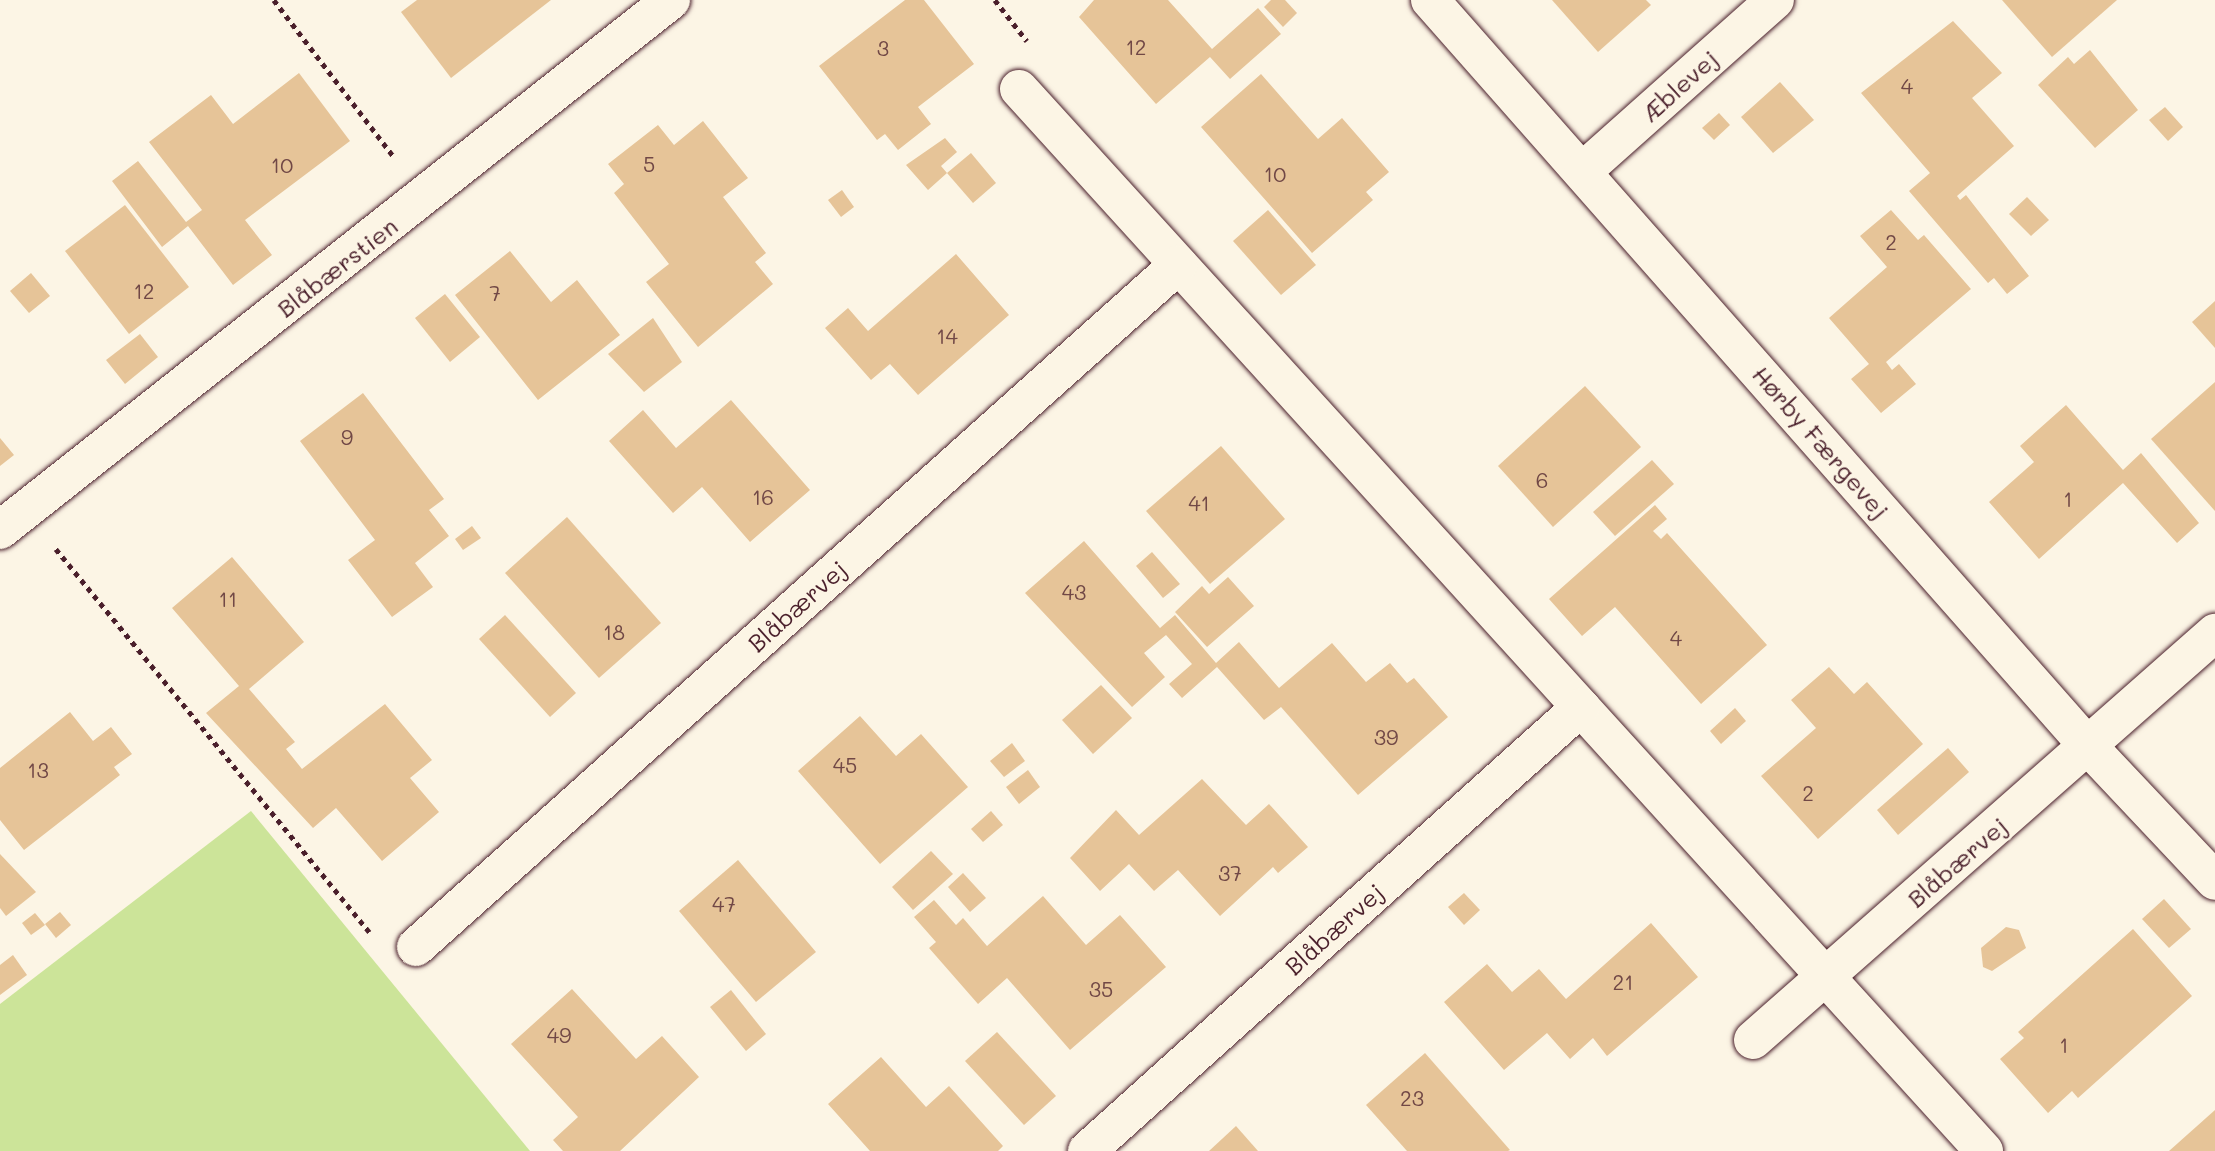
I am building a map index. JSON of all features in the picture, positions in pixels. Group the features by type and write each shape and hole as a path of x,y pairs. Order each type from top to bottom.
{"street":[{"name":"Blåbærstien","path":"13,520 426,197 671,0"},
{"name":"Hørby Færgevej","path":"1430,0 2088,746 2215,881"},
{"name":"Æblevej","path":"1583,171 1775,0"},
{"path":"1018,89 1984,1151"},
{"name":"Blåbærvej","path":"416,947 1178,265"},
{"name":"Blåbærvej","path":"1753,1040 2215,633"},
{"name":"Blåbærvej","path":"1087,1151 1581,707"}],"path":[{"path":"274,0 426,197"},
{"path":"13,520 374,937 416,947"}],"green space":[{"path":"251,811 530,1151 0,1151 0,1004"}],"building":[{"path":"417,0 551,0 451,78 401,12"},
{"path":"905,0 924,0 974,64 918,107 931,124 898,150 885,134 877,140 819,66"},
{"path":"1094,0 1168,0 1212,49 1258,8 1281,34 1230,79 1210,57 1156,104 1079,17"},
{"path":"1271,0 1285,0 1297,13 1283,27 1264,7"},
{"path":"1552,0 1646,0 1651,5 1598,52"},
{"path":"2002,0 2117,0 2052,57"},
{"path":"1953,21 2002,73 1972,98 2014,146 1957,196 1960,200 1966,195 2029,276 2007,294 1994,278 1988,283 1909,191 1930,173 1861,93"},
{"path":"2090,50 2138,110 2095,148 2038,85 2068,57 2074,64"},
{"path":"299,73 350,141 245,220 272,255 233,285 188,226 162,247 112,181 138,161 186,222 202,210 149,142 211,95 233,124"},
{"path":"1261,74 1318,139 1342,118 1389,172 1366,192 1373,200 1312,253 1201,127"},
{"path":"1780,82 1814,120 1773,153 1741,117"},
{"path":"2165,107 2183,127 2168,141 2149,120"},
{"path":"1719,113 1730,125 1714,140 1702,128"},
{"path":"703,121 748,178 723,197 766,253 755,262 773,284 698,347 646,282 669,264 614,193 624,184 608,164 658,125 674,145"},
{"path":"945,138 957,152 941,166 947,173 928,190 906,165"},
{"path":"971,153 996,183 973,203 947,173"},
{"path":"842,190 854,207 841,217 828,200"},
{"path":"2027,197 2049,220 2031,236 2009,214"},
{"path":"125,205 189,287 129,334 65,251"},
{"path":"1268,210 1316,265 1281,295 1233,241"},
{"path":"1891,210 1918,240 1924,235 1971,289 1886,362 1892,370 1899,364 1916,384 1881,413 1851,379 1869,364 1829,318 1887,267 1860,236"},
{"path":"510,251 551,302 577,280 620,335 538,400 455,295"},
{"path":"956,254 1009,315 918,395 890,364 871,380 825,328 848,308 868,331"},
{"path":"31,273 50,296 29,313 10,291"},
{"path":"445,294 480,337 450,362 415,318"},
{"path":"2215,301 2215,348 2192,322"},
{"path":"653,318 682,362 644,392 608,354"},
{"path":"140,334 158,357 125,384 106,360"},
{"path":"2215,382 2215,511 2151,439"},
{"path":"1585,386 1641,447 1553,527 1498,466"},
{"path":"363,393 444,499 429,510 449,536 415,563 433,587 392,617 348,560 375,540 300,441"},
{"path":"731,400 810,490 750,542 702,487 673,513 609,441 643,410 676,448"},
{"path":"2066,405 2123,470 2141,453 2199,523 2177,543 2123,483 2039,559 1989,502 2034,462 2020,446"},
{"path":"0,438 14,455 0,466"},
{"path":"1221,446 1285,519 1210,584 1146,511"},
{"path":"1652,460 1674,484 1615,536 1593,512"},
{"path":"1655,505 1667,519 1653,531 1661,539 1667,533 1767,645 1701,704 1615,607 1582,636 1549,599"},
{"path":"567,517 661,623 599,678 505,573"},
{"path":"472,526 481,538 463,550 455,539"},
{"path":"1084,541 1160,628 1175,615 1216,663 1239,642 1279,688 1332,643 1366,682 1390,663 1407,683 1414,678 1448,717 1358,795 1281,707 1264,720 1217,667 1182,698 1169,684 1192,664 1166,635 1144,653 1165,677 1132,707 1025,593"},
{"path":"1152,552 1180,584 1163,598 1136,566"},
{"path":"232,557 304,642 249,689 295,742 286,749 302,769 385,704 432,760 410,778 439,812 382,861 336,808 313,828 206,713 239,686 172,608"},
{"path":"1228,577 1254,606 1207,647 1175,612 1202,586 1209,594"},
{"path":"505,615 576,693 550,717 479,639"},
{"path":"1829,667 1854,694 1867,682 1923,744 1818,839 1761,776 1816,728 1791,700"},
{"path":"1101,685 1132,718 1093,754 1062,720"},
{"path":"1735,708 1746,721 1721,744 1710,731"},
{"path":"70,712 93,741 111,727 132,754 114,767 120,775 24,850 0,820 0,768"},
{"path":"860,716 896,756 921,734 968,787 880,864 798,771"},
{"path":"1012,743 1025,761 1004,777 990,761"},
{"path":"1948,748 1969,772 1898,835 1877,810"},
{"path":"1028,770 1040,787 1019,804 1006,787"},
{"path":"1202,779 1246,825 1269,804 1308,847 1278,873 1273,867 1220,916 1178,870 1154,891 1129,864 1100,891 1070,858 1116,810 1139,835"},
{"path":"991,811 1003,825 983,842 971,829"},
{"path":"931,851 953,874 913,910 892,887"},
{"path":"0,854 36,892 6,916 0,908"},
{"path":"738,860 816,952 756,1002 679,911"},
{"path":"963,873 986,898 970,912 948,887"},
{"path":"1464,893 1480,910 1464,925 1448,907"},
{"path":"1043,896 1086,945 1120,915 1166,967 1070,1050 1007,978 978,1004 929,948 936,942 914,917 934,900 956,925 963,918 987,946"},
{"path":"2164,899 2191,929 2169,948 2142,919"},
{"path":"60,912 71,925 56,938 45,924"},
{"path":"35,913 45,925 31,935 22,923"},
{"path":"1651,923 1698,977 1607,1056 1593,1038 1570,1059 1547,1033 1504,1070 1444,1002 1487,964 1512,992 1539,969 1566,999"},
{"path":"2006,927 2019,930 2026,948 1992,971 1983,967 1981,948"},
{"path":"2133,929 2192,996 2078,1098 2072,1091 2048,1113 2000,1059 2024,1038 2018,1032"},
{"path":"13,955 27,975 0,995 0,965"},
{"path":"572,989 636,1059 662,1036 699,1077 620,1151 563,1151 553,1140 578,1117 511,1044"},
{"path":"731,990 766,1034 746,1051 710,1007"},
{"path":"997,1032 1056,1096 1024,1125 965,1061"},
{"path":"1425,1053 1510,1150 1407,1151 1366,1105"},
{"path":"881,1057 926,1107 949,1086 1003,1146 998,1151 870,1151 828,1104"},
{"path":"2215,1110 2215,1151 2169,1151"},
{"path":"1236,1126 1258,1151 1209,1151"}]}
